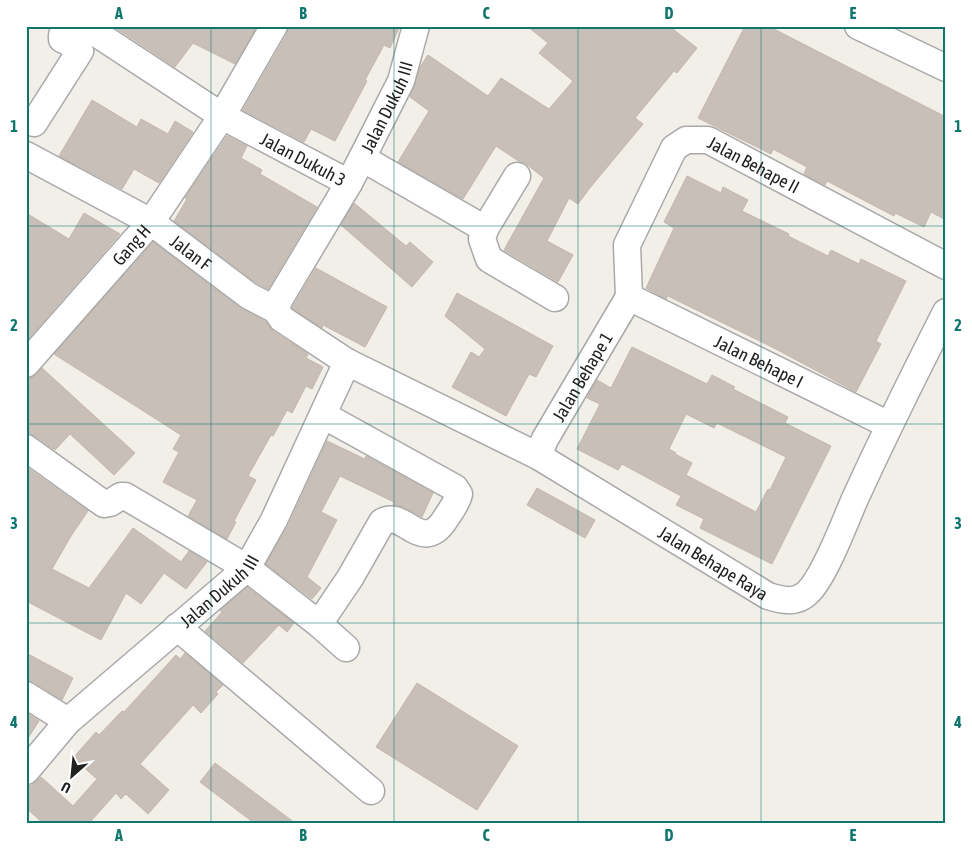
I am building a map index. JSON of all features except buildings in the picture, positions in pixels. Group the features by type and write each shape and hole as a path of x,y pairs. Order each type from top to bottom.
{"street":[{"path":"34,123 80,51 78,47 62,39 62,35 69,26"},
{"name":"Jalan Dukuh 3","path":"86,26 222,116 349,184 279,300 276,310"},
{"name":"Gang H","path":"26,364 151,222 222,116 274,26"},
{"name":"Jalan Dukuh III","path":"349,184 401,81 416,26"},
{"path":"858,26 946,68"},
{"name":"Jalan Behape II","path":"629,298 627,246 674,148 686,140 708,140 946,266"},
{"name":"Jalan F","path":"26,155 151,222 249,296 276,310"},
{"path":"362,158 485,229"},
{"path":"517,176 485,229 482,239 489,259 555,298"},
{"name":"Jalan Behape I","path":"629,298 889,425"},
{"name":"Jalan Behape 1","path":"538,456 545,439 629,298"},
{"path":"276,310 282,319 347,362"},
{"name":"Jalan Behape Raya","path":"347,362 538,456 768,596 782,601 795,599 806,594 812,588 889,425 946,312"},
{"name":"Jalan Dukuh III","path":"26,771 68,721 247,568 274,520 347,362"},
{"path":"319,624 350,578 382,522 387,519 393,519 420,532 427,534 434,532 440,527 459,494 455,488 323,415"},
{"path":"26,448 104,504 108,504 121,496 126,496 247,568 319,624 346,648"},
{"path":"177,627 371,791"},
{"path":"26,695 68,721"}]}
